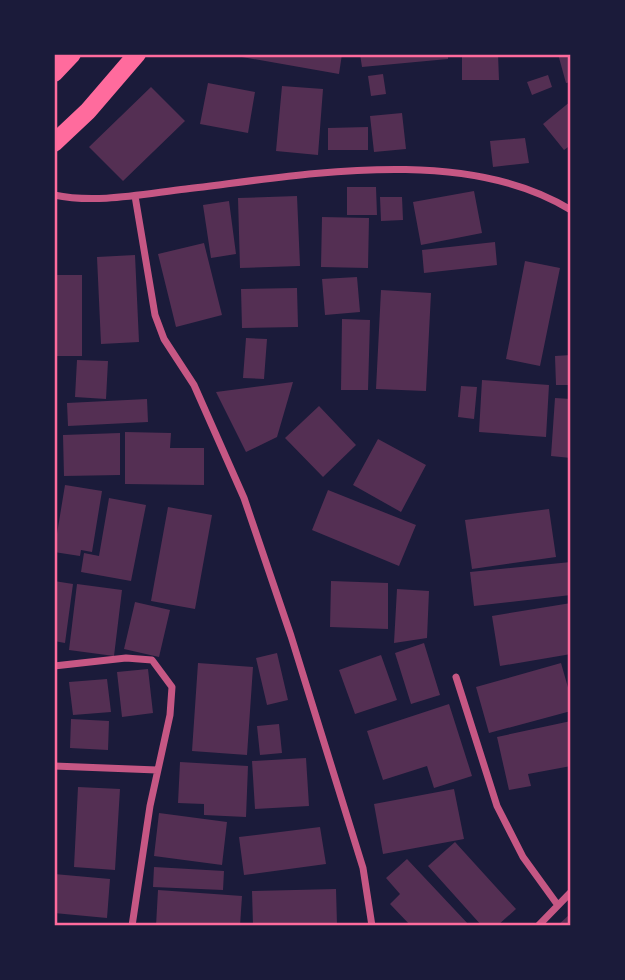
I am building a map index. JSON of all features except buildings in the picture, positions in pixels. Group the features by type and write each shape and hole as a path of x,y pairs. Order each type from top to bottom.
{"highway":[{"path":"54,73 72,54"},
{"path":"54,143 88,111 137,54"}],"street":[{"path":"54,195 75,199 135,195 308,174 372,170 468,173 519,186 571,210"},
{"path":"135,195 155,314 164,339 194,385 244,498 295,649 363,868 372,926"},
{"path":"54,666 127,658 152,660 172,687 170,715 157,769 132,926"},
{"path":"456,677 497,806 523,857 557,904"},
{"path":"54,766 157,769"},
{"path":"538,926 571,892"}]}
